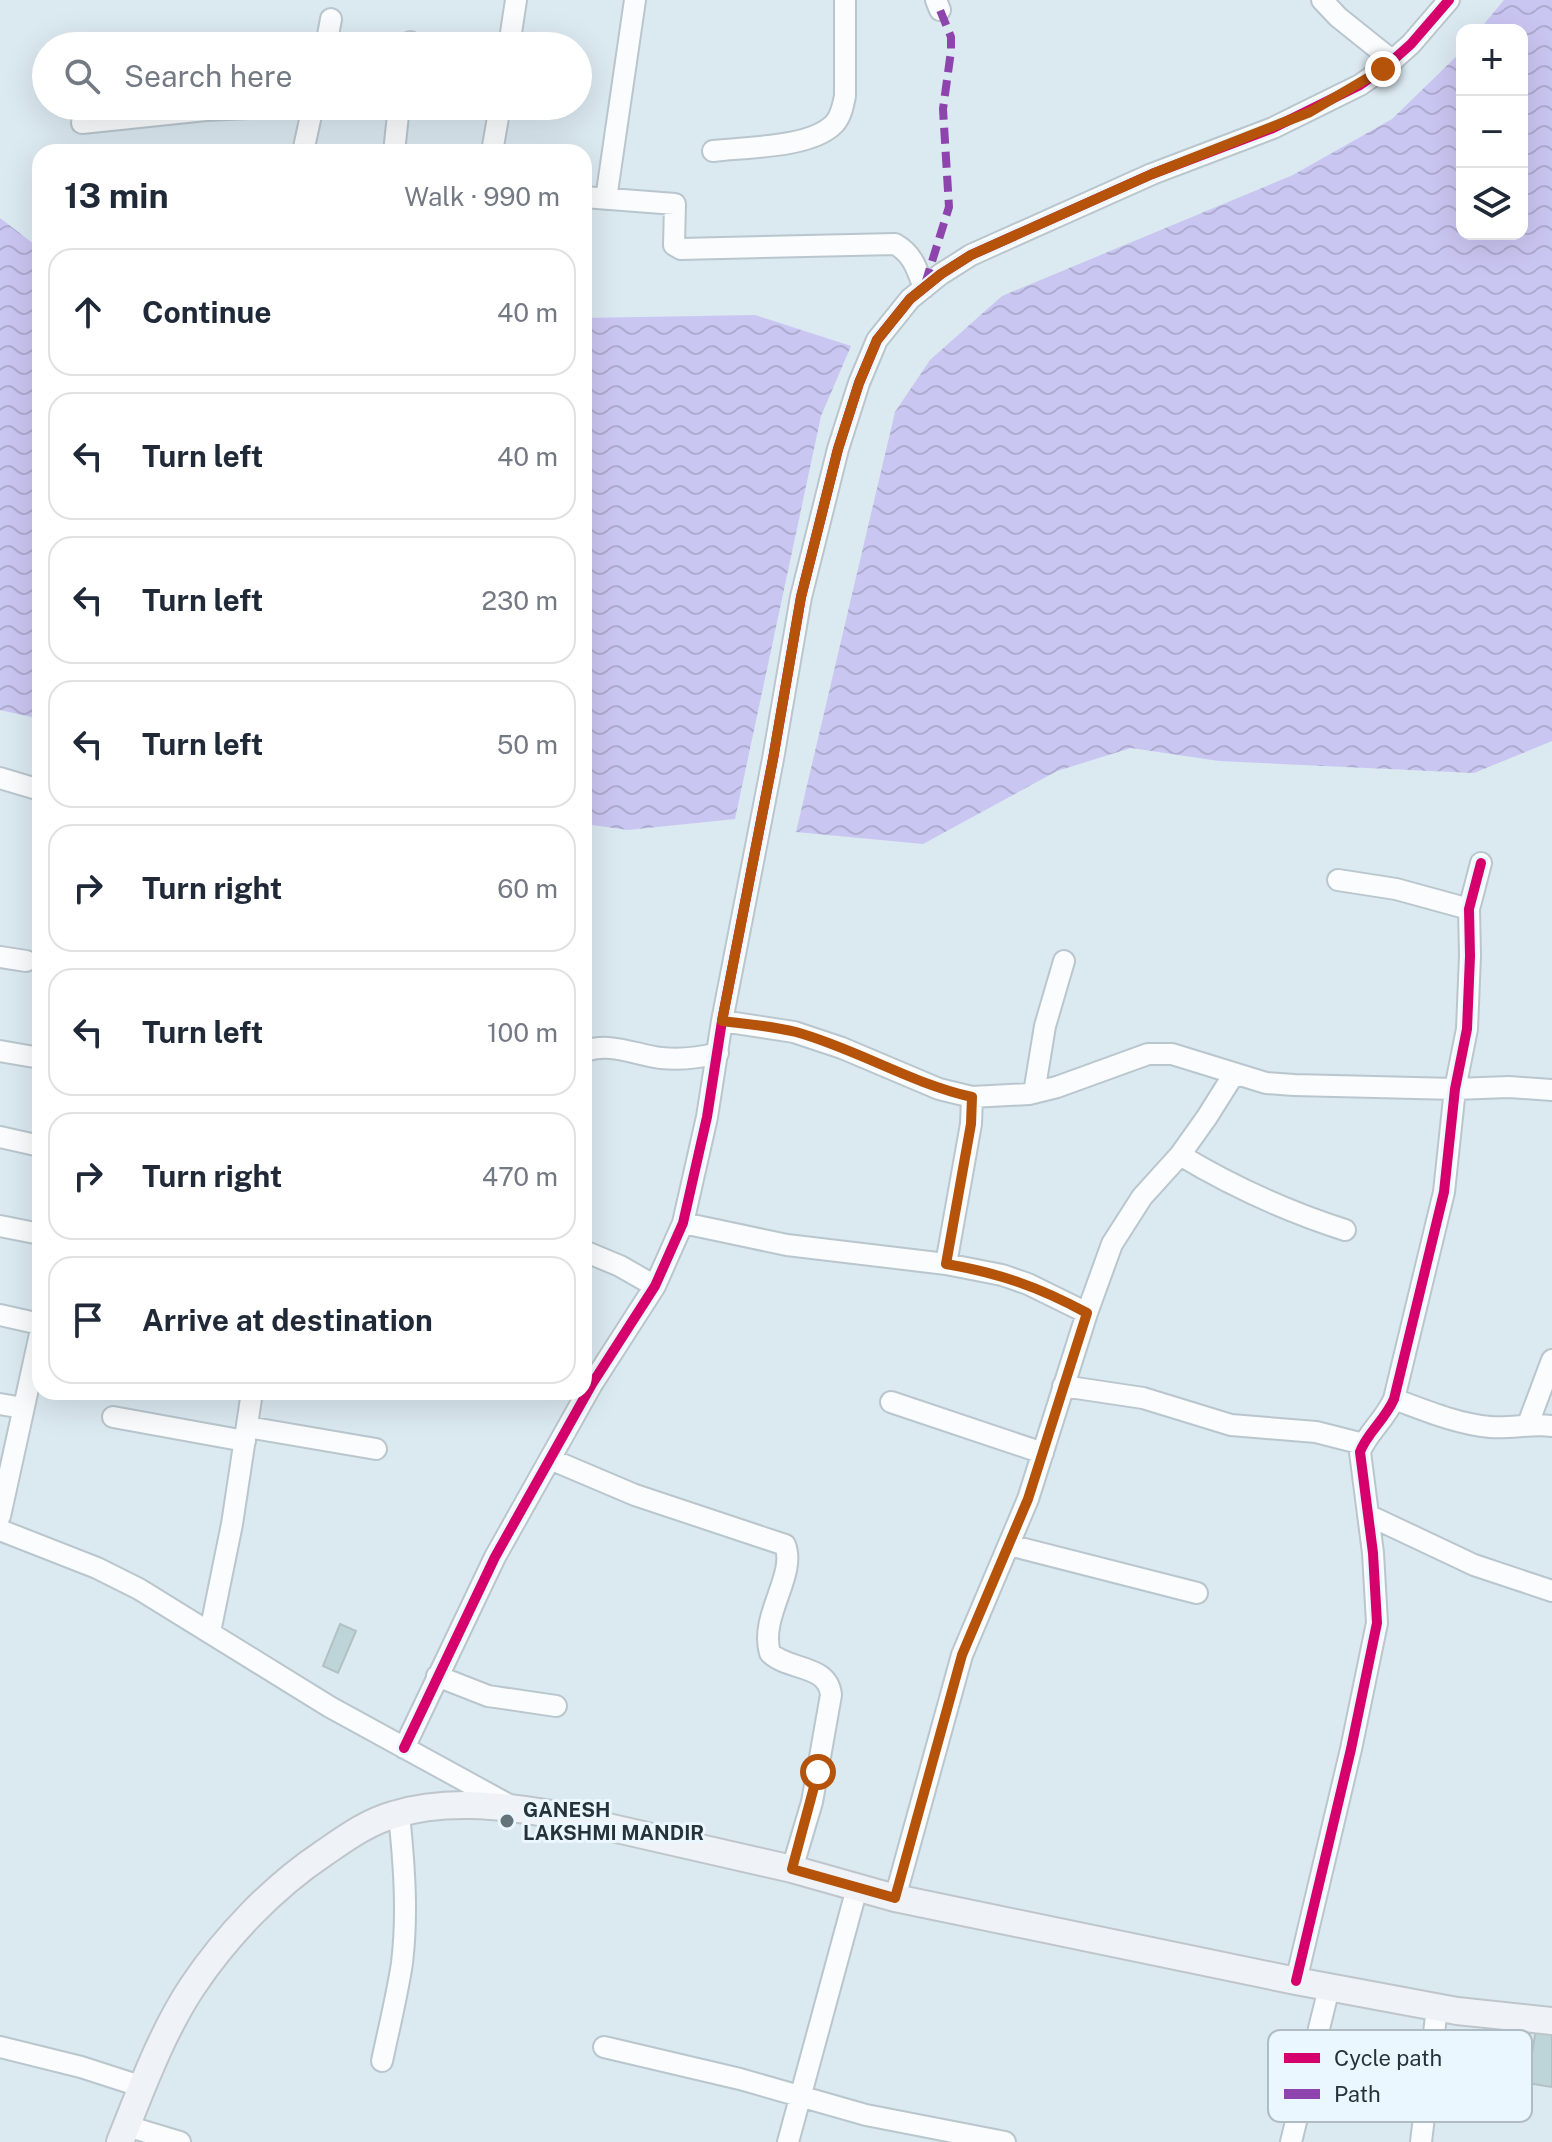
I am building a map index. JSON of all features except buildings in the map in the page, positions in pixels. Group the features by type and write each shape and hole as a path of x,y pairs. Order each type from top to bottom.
{"main road":[{"path":"124,2134 191,1988 223,1946 287,1881 364,1827 426,1808 469,1804 516,1808 792,1869 895,1898 1329,1988 1437,2008 1552,2021"}],"street":[{"path":"511,32 516,0"},
{"path":"606,199 635,0"},
{"path":"713,151 802,141 814,138 835,124 845,96 845,0"},
{"path":"1322,0 1338,17 1393,61"},
{"path":"592,1384 655,1286 683,1223 718,1053 801,597 838,449 859,383 877,340 910,299 971,255 1152,174 1310,112 1360,85 1411,44 1449,0"},
{"path":"329,32 331,19"},
{"path":"82,123 111,120"},
{"path":"305,144 310,120"},
{"path":"395,144 397,120"},
{"path":"493,144 498,120"},
{"path":"592,198 675,204 674,245 681,249 895,244 914,261 924,288"},
{"path":"0,778 32,788"},
{"path":"1296,1981 1351,1749 1377,1623 1368,1515 1359,1463 1363,1444 1381,1423 1394,1399 1438,1223 1448,1165 1455,1089 1467,1029 1469,909 1481,863"},
{"path":"1338,880 1396,889 1469,909"},
{"path":"0,957 26,961"},
{"path":"1034,1093 1045,1026 1064,961"},
{"path":"722,1021 794,1032 842,1048 939,1089 972,1097 1034,1093 1148,1054 1172,1054 1199,1060 1266,1083 1552,1090"},
{"path":"592,1050 600,1047 679,1059 718,1053"},
{"path":"0,1051 32,1057"},
{"path":"895,1898 962,1655 973,1623 1009,1545 1043,1453 1103,1265 1124,1222 1180,1155 1234,1074"},
{"path":"946,1264 971,1124 972,1097"},
{"path":"0,1137 32,1144"},
{"path":"1180,1155 1238,1189 1345,1230"},
{"path":"683,1223 800,1247 946,1264 1002,1275 1087,1313"},
{"path":"0,1226 32,1232"},
{"path":"592,1254 655,1286"},
{"path":"0,1315 32,1322"},
{"path":"1528,1424 1552,1360"},
{"path":"0,1516 32,1369"},
{"path":"1063,1386 1143,1398 1231,1425 1316,1432 1363,1444"},
{"path":"1394,1399 1435,1414 1490,1427 1552,1426"},
{"path":"210,1632 251,1400"},
{"path":"404,1748 495,1557 583,1400"},
{"path":"891,1402 1043,1453"},
{"path":"0,1404 23,1408"},
{"path":"113,1417 376,1449"},
{"path":"550,1459 635,1495 785,1545 787,1565 767,1630 770,1653 779,1662 825,1677 831,1695 812,1802 792,1869"},
{"path":"1368,1515 1474,1565 1552,1591"},
{"path":"0,1530 97,1568 139,1589 330,1707 516,1808"},
{"path":"1009,1545 1197,1593"},
{"path":"437,1676 488,1696 556,1706"},
{"path":"382,2061 402,1963 405,1922 399,1814"},
{"path":"788,2142 857,1888"},
{"path":"1319,2030 1329,1988"},
{"path":"1434,2030 1437,2008"},
{"path":"0,2047 81,2067 143,2087"},
{"path":"604,2047 740,2079 866,2115 1005,2142"},
{"path":"1291,2142 1296,2122"},
{"path":"1421,2142 1423,2122"},
{"path":"124,2134 180,2142"}],"water":[{"path":"1504,0 1552,0 1552,741 1474,773 1219,761 1131,748 1057,771 923,844 796,832 895,412 930,360 1002,296 1293,175 1392,119 1456,57 1456,240 1528,240 1528,24 1484,24"},
{"path":"0,218 32,242 32,717 0,710"},
{"path":"755,315 851,346 821,416 735,819 628,830 592,825 592,318"}],"marked path":[{"path":"925,284 949,207 943,109 951,37 940,10"}],"cycle path":[{"path":"592,1384 655,1286 683,1223 707,1117 801,597 838,449 859,383 877,340 910,299 971,255 1152,174 1273,128 1360,85 1411,44 1449,0"},
{"path":"1296,1981 1351,1749 1377,1623 1373,1553 1360,1452 1394,1399 1444,1192 1455,1089 1467,1029 1469,909 1481,863"},
{"path":"404,1748 495,1557 583,1400"}],"place":[{"name":"GANESH LAKSHMI MANDIR","path":"507,1821"}],"route":[{"path":"818,1772 792,1869 895,1898 962,1655 1039,1469 1087,1313 1028,1284 978,1269 946,1264 971,1124 972,1097 939,1089 842,1048 794,1032 722,1021 801,597 838,449 859,383 877,340 910,299 971,255 1152,174 1310,112 1383,69"}]}
